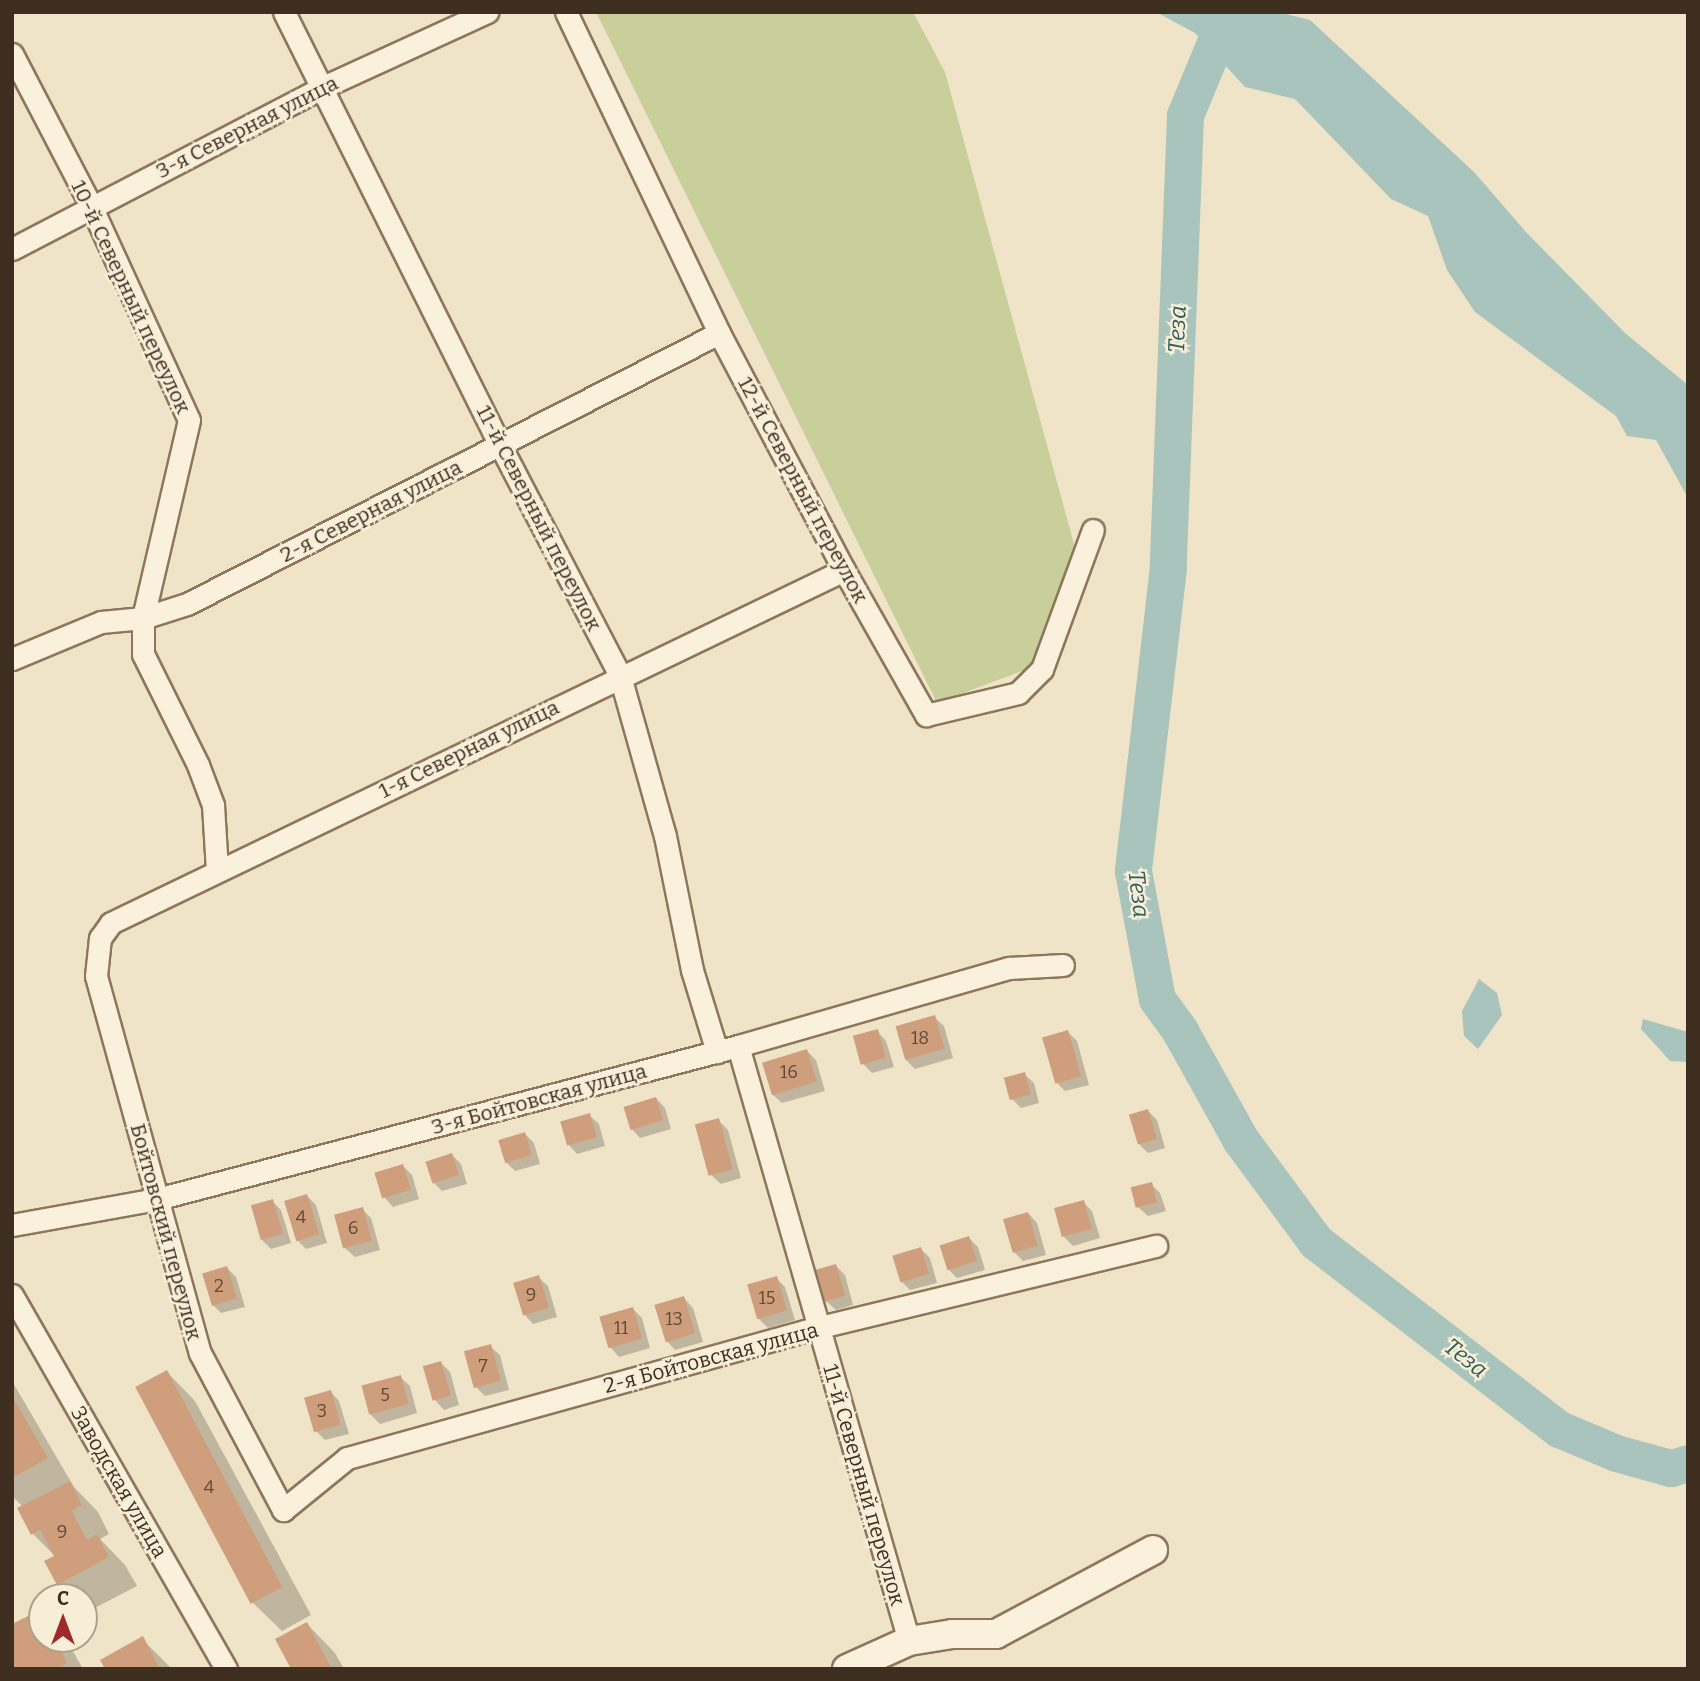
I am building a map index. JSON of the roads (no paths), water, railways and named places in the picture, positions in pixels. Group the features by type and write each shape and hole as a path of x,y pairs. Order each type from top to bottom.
{"street":[{"name":"11-й Северный переулок","path":"284,12 500,445 621,676 665,835 692,970 717,1052"},
{"name":"3-я Северная улица","path":"12,249 321,88 486,12"},
{"name":"12-й Северный переулок","path":"566,12 719,333 844,570 926,716 1018,693 1042,669 1093,530"},
{"name":"10-й Северный переулок","path":"12,54 91,206 189,420 143,618 143,654 198,765 212,805 217,870"},
{"name":"2-я Северная улица","path":"12,659 101,622 143,618 187,604 719,333"},
{"name":"1-я Северная улица","path":"100,938 111,923 217,870 844,570"},
{"name":"Бойтовский переулок","path":"100,938 96,976 197,1347 284,1510"},
{"name":"3-я Бойтовская улица","path":"12,1226 157,1199 717,1052 1009,968 1063,965"},
{"name":"11-й Северный переулок","path":"738,1046 909,1641"},
{"name":"2-я Бойтовская улица","path":"284,1510 347,1458 820,1328 1156,1246"},
{"name":"Заводская улица","path":"12,1295 226,1669"},
{"path":"847,1669 909,1641 952,1634 996,1634 1153,1550"}],"water":[{"path":"1156,12 1278,12 1310,20 1474,172 1526,232 1625,333 1688,385 1688,498 1656,440 1627,436 1616,416 1475,312 1447,270 1428,216 1391,199 1295,99 1245,87 1195,33"},
{"path":"1479,979 1497,993 1502,1015 1478,1049 1464,1036 1462,1011"},
{"path":"1643,1019 1688,1032 1688,1062 1670,1061 1641,1029"}],"waterway":[{"name":"Теза","path":"1224,21 1185,115 1168,567 1133,871 1157,999 1180,1031 1240,1139 1316,1242 1559,1429 1616,1453 1671,1468 1688,1463"}]}
